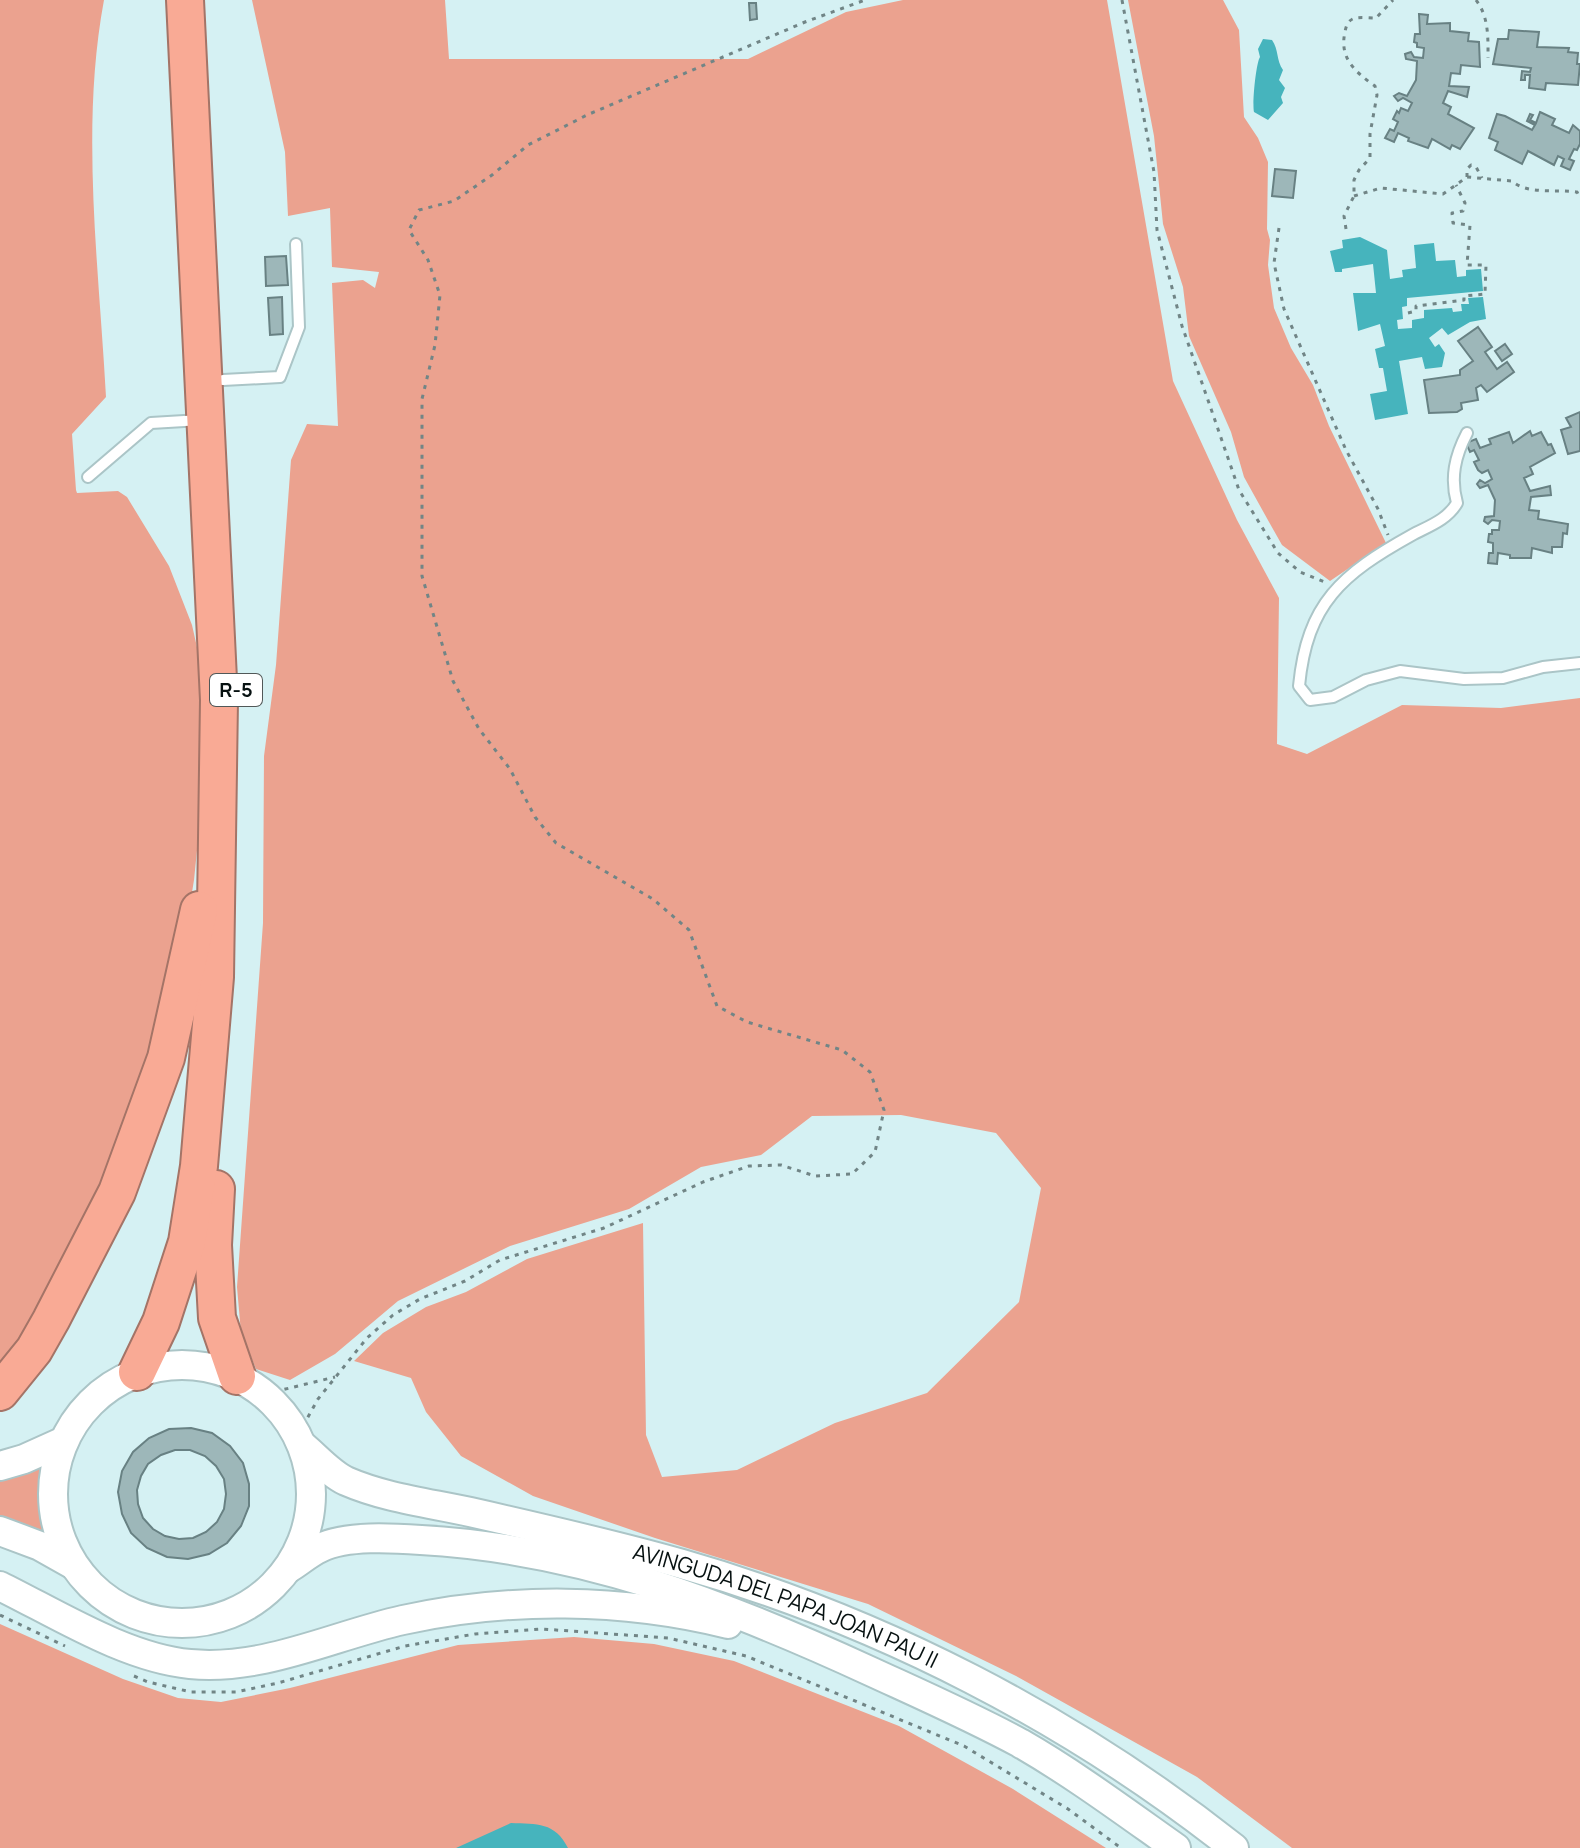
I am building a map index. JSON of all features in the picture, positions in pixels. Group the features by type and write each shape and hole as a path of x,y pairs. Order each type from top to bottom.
{"highway":[{"path":"137,1372 170,1298 193,1212 215,977 219,700 185,0"},
{"name":"R-5","path":"201,0 233,574 237,852 235,944 213,1245 217,1318 251,1385"},
{"path":"0,1392 34,1350 75,1277 117,1192 151,1103 184,986 218,810"}],"main road":[{"path":"170,1365 204,1366 251,1385 288,1418 301,1442 312,1488 307,1530 289,1568 260,1599 222,1619 180,1625 138,1617 100,1596 72,1564 56,1525 53,1482 64,1441 82,1412 106,1388 137,1372 170,1365"},
{"path":"0,1466 64,1441"},
{"name":"AVINGUDA DEL PAPA JOAN PAU II","path":"301,1442 344,1480 410,1501 587,1538 685,1565 802,1604 872,1632 1005,1697 1086,1744 1193,1816 1234,1848"},
{"path":"0,1531 40,1546 72,1564"},
{"name":"AVINGUDA DEL PAPA JOAN PAU II","path":"289,1568 322,1547 374,1537 491,1547 608,1571 706,1600 814,1645 1020,1743 1098,1792 1176,1848"},
{"name":"AVINGUDA DEL PAPA JOAN PAU II","path":"0,1586 121,1645 155,1658 187,1664 227,1666 454,1610 553,1603 583,1603 703,1618 814,1645"}],"lane":[{"path":"223,380 280,377 299,327 296,244"},
{"path":"88,477 151,423 207,420"},
{"path":"1467,433 1457,454 1452,486 1457,503 1449,516 1362,565 1336,587 1317,618 1302,653 1299,686 1310,700 1333,697 1366,680 1400,671 1464,679 1503,678 1543,667 1580,663"}],"path":[{"path":"301,1442 318,1399 367,1338 393,1315 420,1299 465,1281 500,1260 604,1228 703,1182 749,1166 781,1165 815,1176 852,1174 875,1152 884,1110 870,1072 842,1050 747,1022 717,1006 689,930 653,899 556,843 535,817 510,769 479,729 453,681 422,576 422,399 435,345 440,295 428,260 409,230 419,210 454,201 528,145 649,88 865,0"},
{"path":"1122,0 1154,172 1157,230 1182,326 1239,490 1278,553 1300,572 1336,587"},
{"path":"1346,229 1344,216 1354,196 1354,180 1370,158 1370,134 1377,95 1375,86 1347,60 1343,48 1345,31 1348,22 1355,18 1376,18 1393,0"},
{"path":"1476,0 1482,7 1487,26 1488,58"},
{"path":"1467,177 1467,169 1471,165 1476,167 1482,178"},
{"path":"1354,196 1381,188 1443,194 1467,177"},
{"path":"1467,177 1512,181 1516,185 1548,192 1579,189 1580,198"},
{"path":"1408,313 1416,311 1416,306 1485,294 1486,265 1467,265 1470,225 1453,223 1452,213 1463,211 1465,203 1456,185"},
{"path":"1279,228 1274,263 1284,309 1346,450 1378,509 1393,546"},
{"path":"251,1385 335,1377"},
{"path":"0,1615 77,1652"},
{"path":"134,1676 191,1692 236,1692 405,1646 475,1634 542,1629 668,1638 746,1656 964,1746 1068,1809 1121,1848"}],"shaded area":[{"path":"0,0 104,0 97,48 92,148 106,397 72,434 76,490 77,493 118,491 127,497 169,566 192,625 203,674 201,811 182,954 123,1154 0,1377"},
{"path":"252,0 445,0 449,59 748,59 846,12 903,0 1107,0 1173,381 1237,520 1279,598 1277,744 1307,754 1402,705 1501,708 1580,698 1580,1848 1292,1848 1197,1777 1016,1676 868,1604 655,1538 533,1496 461,1456 426,1412 411,1378 354,1361 383,1333 426,1307 466,1292 527,1259 643,1223 646,1435 662,1477 737,1470 835,1423 927,1393 1019,1302 1041,1188 996,1133 901,1115 812,1116 761,1155 701,1167 629,1209 510,1246 398,1301 335,1354 290,1380 256,1369 241,1333 237,1287 263,923 264,756 276,665 291,460 307,424 338,426 332,283 363,280 375,288 379,272 332,267 330,208 288,216 285,152"},
{"path":"1128,0 1223,0 1239,30 1244,117 1258,138 1268,162 1268,265 1274,308 1386,543 1330,581 1282,545 1244,477 1231,432 1189,336 1183,287 1163,224 1154,136"},
{"path":"46,1463 39,1501 47,1538 0,1522 0,1474"},
{"path":"0,1624 123,1679 178,1698 221,1702 290,1688 458,1645 574,1637 654,1644 734,1661 899,1726 1013,1789 1106,1848 0,1848"}],"water":[{"path":"1263,39 1272,40 1274,44 1283,70 1279,80 1285,88 1281,97 1283,103 1268,120 1254,112 1260,57 1258,49"},
{"path":"1360,237 1387,250 1390,279 1403,277 1402,270 1416,268 1414,245 1434,243 1436,261 1455,260 1457,277 1466,276 1466,270 1481,269 1483,291 1407,298 1407,306 1402,307 1403,319 1397,320 1398,329 1412,328 1412,320 1424,318 1424,310 1452,308 1453,312 1462,311 1461,304 1469,304 1468,298 1483,297 1486,319 1470,322 1448,335 1442,328 1429,338 1435,347 1439,344 1445,353 1442,367 1425,369 1422,357 1399,361 1408,414 1375,420 1370,394 1387,391 1383,368 1379,368 1375,349 1385,346 1380,324 1358,331 1353,293 1376,293 1373,264 1335,272 1330,251 1343,248 1342,240"},
{"path":"511,1823 537,1824 551,1829 568,1848 456,1848"}],"building":[{"path":"749,3 756,3 757,19 750,20"},
{"path":"1419,14 1428,15 1427,24 1450,23 1450,31 1469,33 1468,41 1479,42 1480,67 1461,65 1460,74 1451,73 1449,86 1469,87 1467,97 1448,91 1443,103 1451,107 1448,114 1474,128 1460,149 1452,145 1450,149 1432,139 1428,148 1408,141 1409,138 1398,133 1394,142 1385,138 1390,129 1394,131 1398,122 1393,119 1397,111 1399,113 1401,108 1408,111 1412,103 1403,98 1398,101 1394,96 1399,93 1407,96 1416,80 1417,61 1406,59 1405,54 1411,52 1414,57 1423,58 1424,48 1417,47 1414,42 1415,34 1420,34"},
{"path":"1509,30 1539,32 1537,47 1569,48 1568,52 1578,53 1578,85 1546,83 1545,90 1529,88 1530,75 1525,75 1525,80 1521,80 1522,71 1530,72 1531,68 1493,64 1498,39 1508,39"},
{"path":"1540,112 1555,119 1552,125 1569,133 1573,125 1580,131 1580,144 1569,159 1574,161 1570,170 1561,166 1564,159 1558,156 1554,165 1528,151 1522,164 1495,150 1498,142 1489,138 1497,114 1532,130 1535,125 1527,121 1530,114 1533,115 1530,120 1536,123"},
{"path":"1275,169 1296,171 1293,198 1272,196"},
{"path":"286,256 288,285 266,286 265,257"},
{"path":"282,297 283,334 270,335 268,298"},
{"path":"1478,327 1492,347 1485,352 1497,369 1507,362 1514,372 1487,392 1481,385 1476,388 1478,400 1461,403 1462,409 1457,412 1429,413 1424,380 1460,375 1460,370 1473,361 1458,341"},
{"path":"1505,344 1512,354 1502,361 1495,351"},
{"path":"1580,412 1580,451 1568,454 1561,430 1571,427 1566,418"},
{"path":"1530,431 1532,436 1541,432 1555,453 1530,467 1533,474 1524,478 1530,491 1550,486 1551,495 1531,497 1529,510 1539,511 1538,519 1568,524 1567,534 1563,533 1562,547 1552,547 1552,553 1532,548 1531,558 1510,558 1510,555 1498,553 1497,564 1488,563 1489,553 1493,553 1493,543 1488,542 1489,534 1492,530 1499,530 1500,521 1492,520 1488,524 1484,521 1485,517 1494,516 1495,500 1488,485 1480,488 1477,484 1480,480 1485,483 1492,479 1488,470 1482,473 1478,470 1474,462 1479,460 1466,443 1476,439 1480,448 1491,444 1489,439 1509,432 1513,443"},
{"path":"191,1428 212,1433 230,1446 243,1463 249,1484 249,1506 241,1526 227,1543 209,1554 188,1559 167,1557 147,1548 131,1533 122,1514 118,1492 122,1471 133,1452 149,1438 169,1429","holes":["175,1450 190,1450 205,1456 216,1466 224,1479 226,1494 224,1509 217,1522 193,1538 179,1539 165,1536 143,1518 137,1490 148,1464"]}]}
